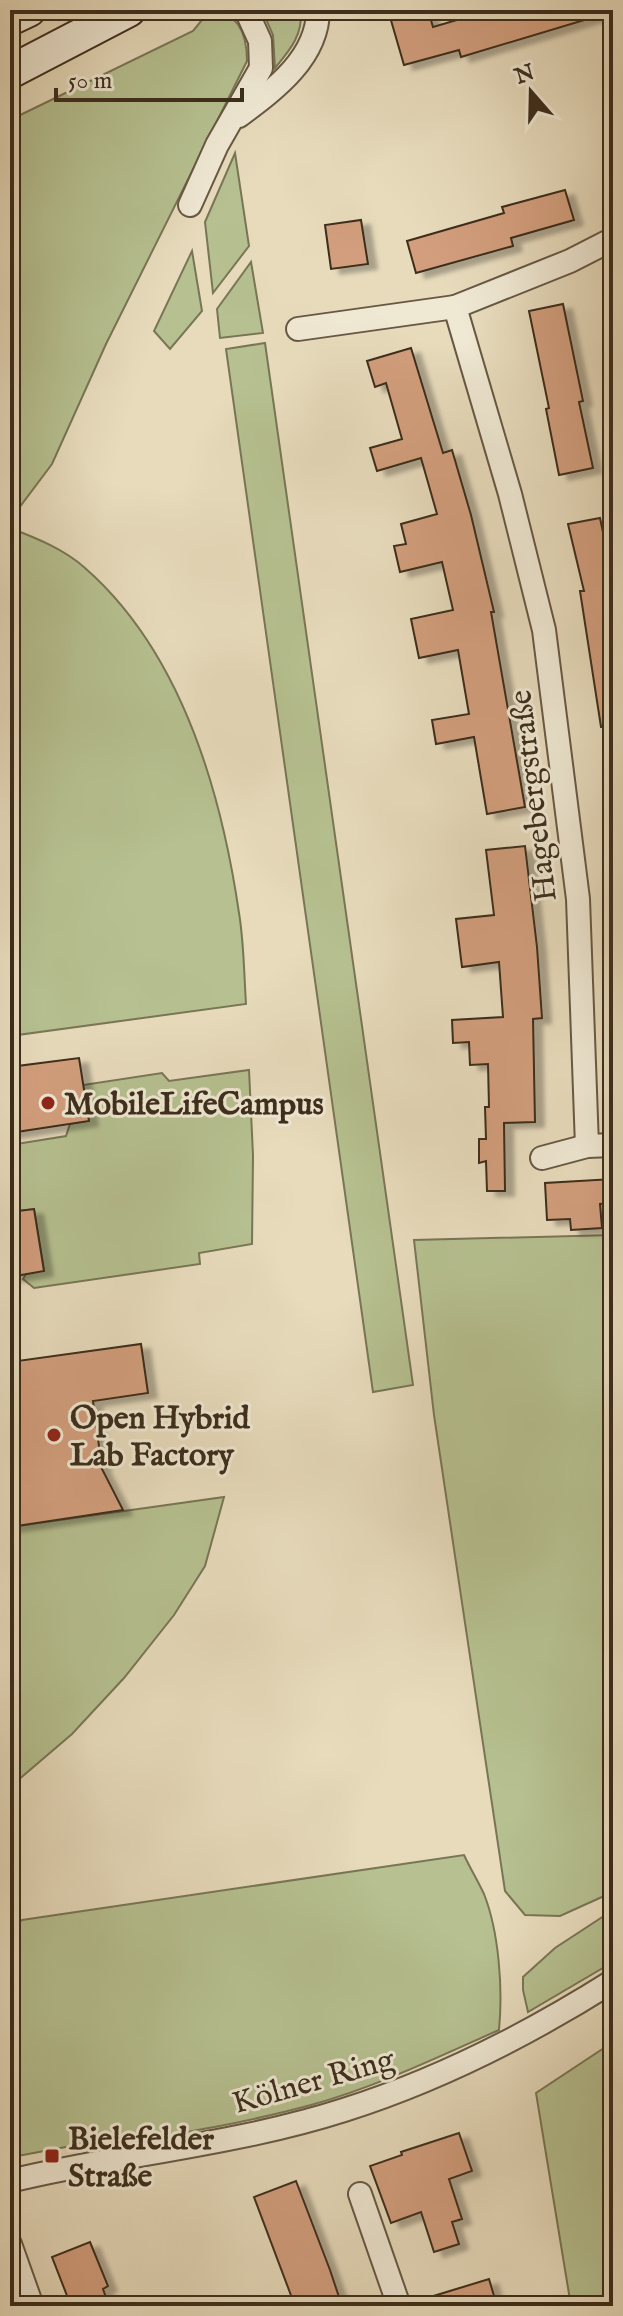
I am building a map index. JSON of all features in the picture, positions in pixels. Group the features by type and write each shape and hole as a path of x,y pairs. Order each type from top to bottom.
{"main road":[{"path":"10,19 29,10"},
{"path":"10,72 129,10"}],"street":[{"path":"190,205 217,145 261,68 260,41 246,10"},
{"path":"232,121 264,97 307,53 314,38 318,10"},
{"path":"298,329 455,307 570,261 613,239"},
{"name":"Hagebergstraße","path":"455,307 510,494 544,630 578,899 587,1146"},
{"path":"542,1158 587,1146 613,1145"},
{"name":"Kölner Ring","path":"10,2181 264,2131 344,2110 411,2086 515,2039 613,1981"},
{"path":"360,2194 399,2306"},
{"path":"10,2244 32,2306"}],"green space":[{"path":"210,10 234,20 243,34 247,61 106,344 52,464 10,520 10,120 193,31"},
{"path":"262,10 301,10 298,35 275,68 273,35"},
{"path":"235,153 249,246 213,293 205,222"},
{"path":"192,251 202,311 170,349 154,331"},
{"path":"251,262 263,333 220,338 217,309"},
{"path":"265,343 413,1385 373,1392 226,349"},
{"path":"10,528 59,550 85,568 118,602 147,640 171,682 208,772 221,819 241,924 246,1004 10,1036"},
{"path":"249,1070 253,1155 252,1244 199,1253 200,1264 34,1288 23,1279 26,1274 44,1270 34,1209 10,1212 10,1145 66,1136 70,1124 88,1121 83,1085 162,1073 169,1081"},
{"path":"613,1235 613,1892 560,1916 525,1915 505,1891 434,1415 414,1240"},
{"path":"224,1497 205,1566 174,1615 124,1678 72,1734 10,1787 10,1527"},
{"path":"464,1855 484,1894 493,1926 500,1979 499,2030 383,2080 311,2105 153,2138 100,2147 98,2141 12,2157 13,2166 10,2167 10,1930 22,1920"},
{"path":"613,1910 613,1962 528,2012 523,1977 555,1948"},
{"path":"613,2042 613,2306 571,2306 536,2093"}],"building":[{"path":"388,10 428,10 433,27 491,10 600,10 601,15 461,57 459,50 404,65"},
{"path":"565,190 574,220 511,238 513,246 416,273 407,241 504,213 502,207"},
{"path":"361,220 368,264 331,269 325,225"},
{"path":"563,304 593,468 559,475 529,311"},
{"path":"411,348 443,453 452,450 471,515 494,612 491,612 525,807 487,814 474,737 436,744 432,720 469,714 458,650 419,658 411,619 453,610 442,562 400,572 394,546 406,544 401,524 437,514 421,458 377,471 370,448 402,439 386,383 375,387 367,361"},
{"path":"600,518 613,580 613,726 601,727 580,591 584,591 568,524"},
{"path":"525,846 542,1018 533,1019 535,1122 504,1123 505,1191 487,1191 486,1161 479,1163 479,1139 486,1139 488,1064 470,1065 469,1042 453,1043 452,1020 503,1017 499,962 462,967 456,919 494,915 486,850"},
{"name":"MobileLifeCampus","path":"79,1058 89,1121 10,1133 10,1067"},
{"path":"613,1179 613,1203 600,1204 602,1228 571,1230 570,1219 547,1220 545,1183"},
{"name":"MobileLifeCampus","path":"34,1209 44,1271 10,1277 10,1212"},
{"name":"Open Hybrid Lab Factory","path":"141,1344 148,1393 93,1401 102,1469 123,1510 10,1527 10,1362"},
{"path":"459,2133 472,2171 449,2179 462,2219 452,2222 459,2244 434,2252 421,2212 391,2223 370,2166"},
{"path":"296,2181 342,2306 295,2306 254,2197"},
{"path":"90,2242 108,2286 103,2289 109,2306 71,2306 52,2257"},
{"path":"489,2279 497,2306 418,2306 417,2301"}],"place":[{"name":"MobileLifeCampus","path":"48,1103"},
{"name":"Open Hybrid Lab Factory","path":"54,1435"},
{"name":"Bielefelder Straße","path":"52,2156"}]}
